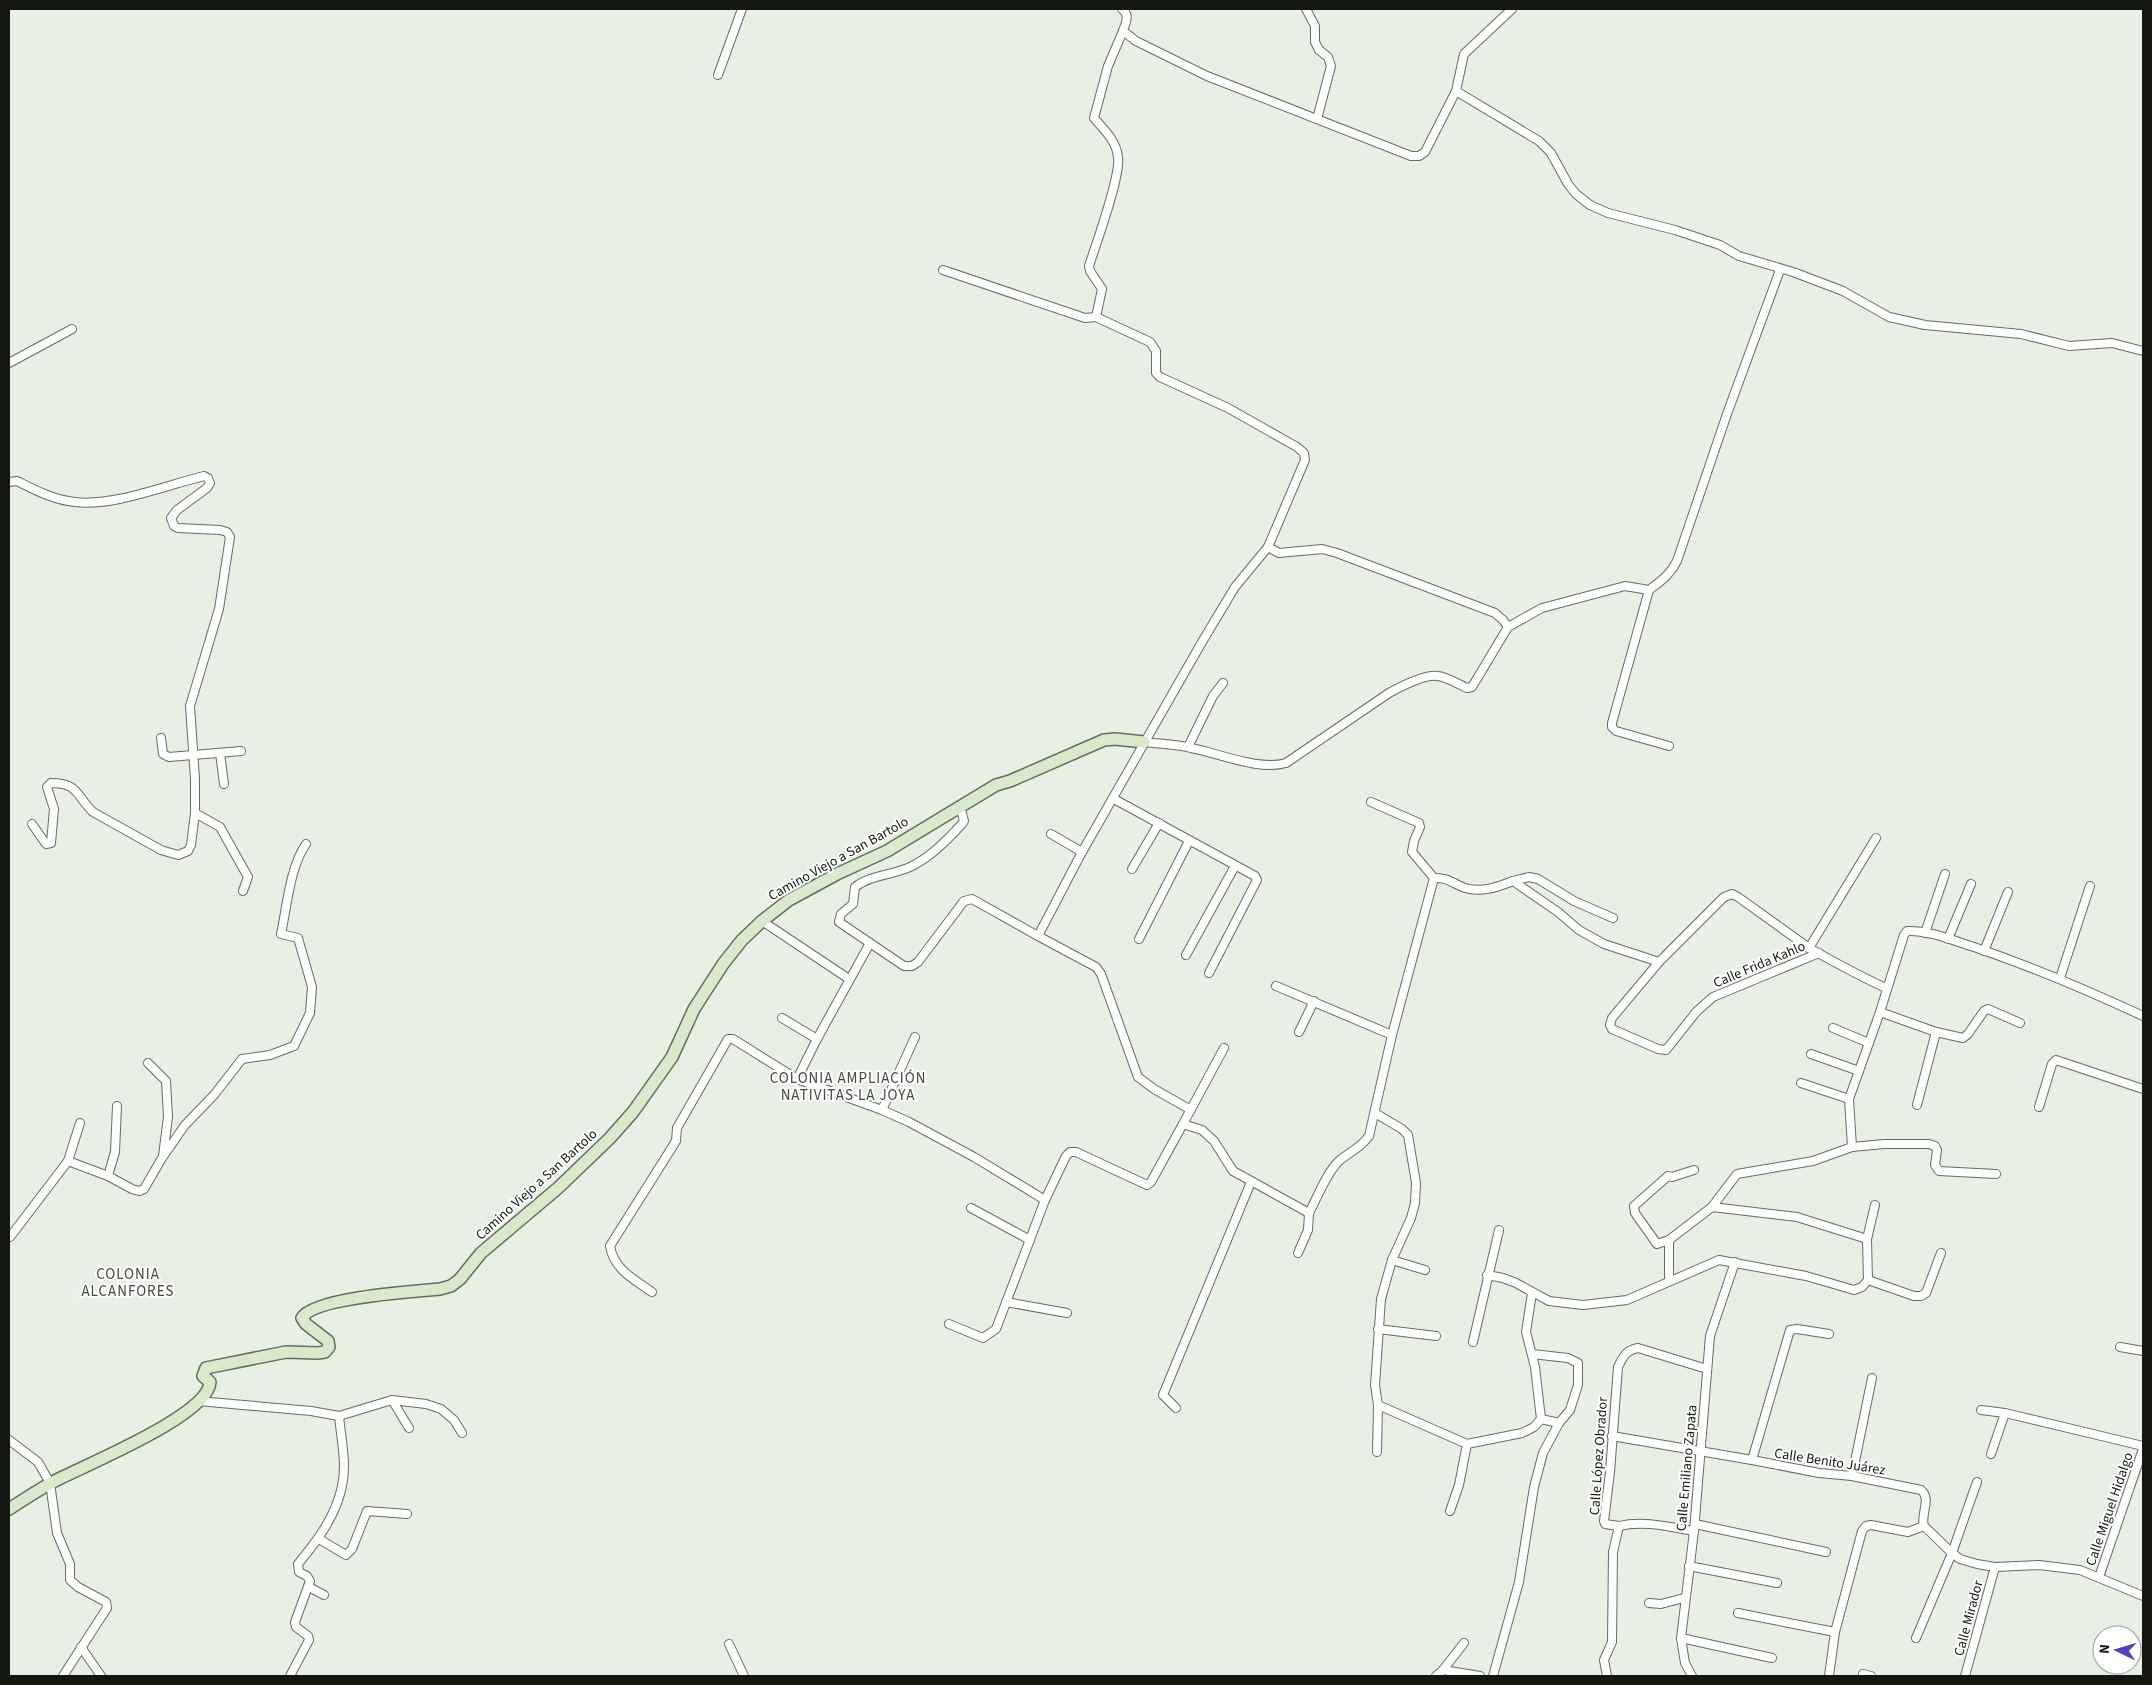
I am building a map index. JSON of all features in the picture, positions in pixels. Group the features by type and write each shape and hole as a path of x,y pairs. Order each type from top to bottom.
{"street":[{"path":"718,75 742,9"},
{"path":"1096,317 1102,289 1090,271 1089,266 1115,179 1118,158 1112,139 1094,118 1108,66 1127,19 1126,12 1122,9"},
{"path":"1306,9 1315,26 1315,42 1319,50 1328,57 1331,66 1317,119"},
{"path":"1123,31 1136,41 1207,76 1410,156 1419,156 1425,152 1456,91 1464,54 1512,9"},
{"path":"1456,91 1540,141 1551,153 1568,184 1590,205 1608,213 1675,230 1720,245 1739,256 1780,270 1794,272 1844,291 1889,317 1925,324 2021,334 2068,346 2112,343 2143,351"},
{"path":"943,270 1085,318 1096,317 1150,342 1156,351 1156,373 1160,377 1228,408 1297,446 1304,453 1306,460 1268,547 1235,588 1144,742 1114,799 1082,852 1038,936"},
{"path":"1669,746 1616,731 1612,727 1612,723 1649,590 1671,573 1677,562 1727,414 1780,270"},
{"path":"9,363 72,329"},
{"path":"9,482 17,481 63,500 91,502 118,499 204,476 208,478 210,483 208,488 177,510 171,518 174,526 178,528 220,530 226,532 230,537 218,609 190,706 195,813 192,845 188,851 178,855 160,850 93,812 84,803 78,791 73,787 59,783 51,783 47,787 54,809 51,843 46,844 32,824"},
{"path":"1268,547 1279,553 1322,549 1337,553 1495,613 1504,620 1508,627 1542,608 1625,586 1649,590"},
{"name":"Camino Viejo a San Bartolo","path":"198,1401 207,1392 210,1385 210,1382 203,1376 206,1368 286,1352 325,1352 329,1346 328,1341 306,1324 302,1318 309,1310 359,1298 451,1286 460,1279 481,1253 558,1188 610,1138 633,1112 672,1057 694,1009 723,964 742,940 762,921 790,900 837,874 886,851 986,789 1010,781 1092,744 1116,739 1188,747 1263,764 1277,765 1286,762 1389,693 1404,686 1429,677 1438,676 1468,688 1472,687 1508,627"},
{"path":"1188,747 1213,696 1223,683"},
{"path":"161,738 165,756 193,756 241,751"},
{"path":"220,753 224,784"},
{"path":"1114,799 1255,876 1257,880 1209,972"},
{"path":"1371,802 1419,823 1420,827 1414,840 1412,852 1434,878 1442,878 1465,888 1479,890 1498,887 1529,877 1538,879 1574,901 1613,918"},
{"path":"960,806 964,821 962,824 928,856 911,867 867,881 855,887 853,904 841,914 839,922 904,966 912,966 918,962 964,901 972,899 1096,966 1101,974 1138,1077 1154,1089 1191,1110"},
{"path":"195,813 220,827 248,878 243,891"},
{"path":"1132,869 1159,823"},
{"path":"1051,834 1082,852"},
{"path":"1809,948 1876,838"},
{"path":"1139,939 1189,841"},
{"path":"68,1161 108,1176 139,1191 144,1189 162,1158 185,1125 214,1095 242,1059 270,1055 294,1046 310,1013 312,987 298,938 281,934 296,865 300,853 306,844"},
{"path":"1186,955 1235,866"},
{"path":"1925,933 1945,874"},
{"path":"1298,1254 1308,1230 1309,1213 1333,1168 1338,1161 1364,1143 1369,1136 1392,1035 1434,878"},
{"path":"1513,882 1558,912 1579,930 1604,944 1658,962 1724,897 1732,894 1809,948 1853,973 1886,988"},
{"path":"1948,938 1971,884"},
{"path":"2060,978 2090,886"},
{"path":"1984,951 2008,892"},
{"path":"762,921 850,979"},
{"path":"1852,1147 1849,1099 1880,1012 1904,935 1908,931 1948,938 2060,978 2143,1016"},
{"path":"798,1079 817,1039 870,943"},
{"name":"Calle Frida Kahlo","path":"1658,962 1612,1018 1610,1025 1612,1029 1658,1049 1666,1050 1697,1011 1713,997 1819,953"},
{"path":"1276,986 1392,1035"},
{"path":"1299,1032 1314,1001"},
{"path":"1880,1012 1936,1032 1963,1038 1984,1011 1988,1010 2020,1023"},
{"path":"782,1018 817,1039"},
{"path":"1833,1028 1869,1042"},
{"path":"1917,1105 1936,1032"},
{"path":"882,1110 915,1037"},
{"path":"652,1292 620,1269 612,1257 610,1246 676,1141 677,1128 728,1039 733,1040 798,1079 882,1110 974,1157 1045,1200"},
{"path":"949,1324 983,1338 996,1329 1045,1200 1066,1156 1070,1152 1076,1152 1147,1185 1151,1182 1224,1048"},
{"path":"1810,1054 1859,1071"},
{"path":"2039,1107 2052,1064 2056,1060 2143,1089"},
{"path":"148,1063 166,1082 168,1117 162,1158"},
{"path":"1801,1083 1849,1099"},
{"path":"108,1176 115,1152 117,1106"},
{"path":"1375,1113 1402,1129 1408,1135 1416,1183 1415,1203 1411,1218 1392,1260 1381,1299 1375,1385 1378,1404 1378,1452"},
{"path":"9,1238 68,1161 80,1123"},
{"path":"1183,1124 1202,1130 1223,1152 1229,1166 1251,1182 1309,1213"},
{"path":"1694,1170 1672,1177 1668,1176 1634,1206 1633,1210 1657,1244 1669,1240 1712,1207 1736,1174 1813,1161 1852,1147 1884,1144 1929,1144 1935,1146 1937,1150 1935,1165 1939,1171 1996,1174"},
{"path":"1176,1408 1163,1394 1251,1182"},
{"path":"1487,1275 1503,1278 1549,1301 1561,1304 1600,1304 1627,1300 1669,1280 1719,1260 1806,1276 1854,1290 1862,1287 1868,1280 1866,1239 1875,1206"},
{"path":"1712,1207 1802,1219 1866,1239"},
{"path":"971,1208 1030,1240"},
{"path":"1473,1342 1487,1275 1499,1230"},
{"path":"1669,1240 1669,1280"},
{"path":"1868,1280 1914,1296 1921,1296 1926,1293 1941,1253"},
{"path":"1392,1260 1425,1270"},
{"name":"Calle Emiliano Zapata","path":"1692,1676 1683,1657 1680,1638 1694,1527 1710,1336 1735,1262"},
{"path":"1378,1404 1467,1444 1516,1435 1534,1427 1541,1419 1532,1354 1526,1332 1532,1293"},
{"path":"1006,1302 1067,1313"},
{"path":"1378,1329 1436,1336"},
{"path":"1752,1460 1790,1330 1797,1329 1829,1334"},
{"name":"Calle López Obrador","path":"1607,1676 1604,1660 1612,1642 1613,1552 1619,1526 1606,1524 1604,1521 1618,1368 1625,1353 1631,1349 1638,1348 1707,1369"},
{"path":"2120,1348 2143,1351"},
{"path":"1493,1676 1519,1582 1534,1488 1543,1453 1559,1422 1570,1410 1578,1385 1578,1362 1568,1358 1532,1354"},
{"path":"1852,1476 1872,1378"},
{"path":"392,1400 409,1428"},
{"path":"9,1509 50,1483 155,1432 173,1421 198,1401 311,1411 339,1416 392,1400 426,1404 441,1409 454,1420 462,1433"},
{"path":"1981,1410 2005,1413 2143,1448"},
{"path":"1991,1454 2005,1413"},
{"path":"290,1676 309,1640 308,1636 296,1626 295,1622 310,1581 307,1576 299,1572 298,1564 319,1539 337,1503 342,1485 343,1467 339,1416"},
{"path":"1541,1419 1559,1422"},
{"name":"Calle Benito Juárez","path":"1612,1436 1645,1440 1819,1474 1852,1476 1920,1490 1925,1494 1926,1500 1922,1521 1924,1526"},
{"path":"9,1440 38,1462 50,1483 57,1532 70,1564 70,1580 78,1587 106,1602 107,1608 63,1676"},
{"path":"1450,1511 1459,1485 1467,1444"},
{"name":"Calle Miguel Hidalgo","path":"2099,1577 2143,1448"},
{"path":"1916,1638 1952,1553 1977,1482"},
{"path":"319,1539 346,1555 352,1549 367,1511 407,1514"},
{"path":"1619,1526 1639,1524 1694,1527 1826,1552"},
{"path":"1829,1676 1835,1632 1862,1531 1866,1526 1871,1525 1908,1532 1924,1526 1952,1553 1977,1564 1995,1567 2039,1564 2061,1566 2080,1570 2143,1596"},
{"path":"1689,1566 1777,1583"},
{"name":"Calle Mirador","path":"1964,1676 1995,1567"},
{"path":"309,1587 324,1596"},
{"path":"1649,1604 1660,1604 1684,1598"},
{"path":"1738,1613 1835,1632"},
{"path":"1680,1638 1772,1658"},
{"path":"729,1644 744,1676"},
{"path":"1436,1676 1464,1644"},
{"path":"81,1647 101,1676"},
{"path":"1443,1670 1480,1676"}],"district":[{"name":"COLONIA AMPLIACIÓN NATIVITAS LA JOYA","path":"848,1086"},
{"name":"COLONIA ALCANFORES","path":"128,1282"}]}
